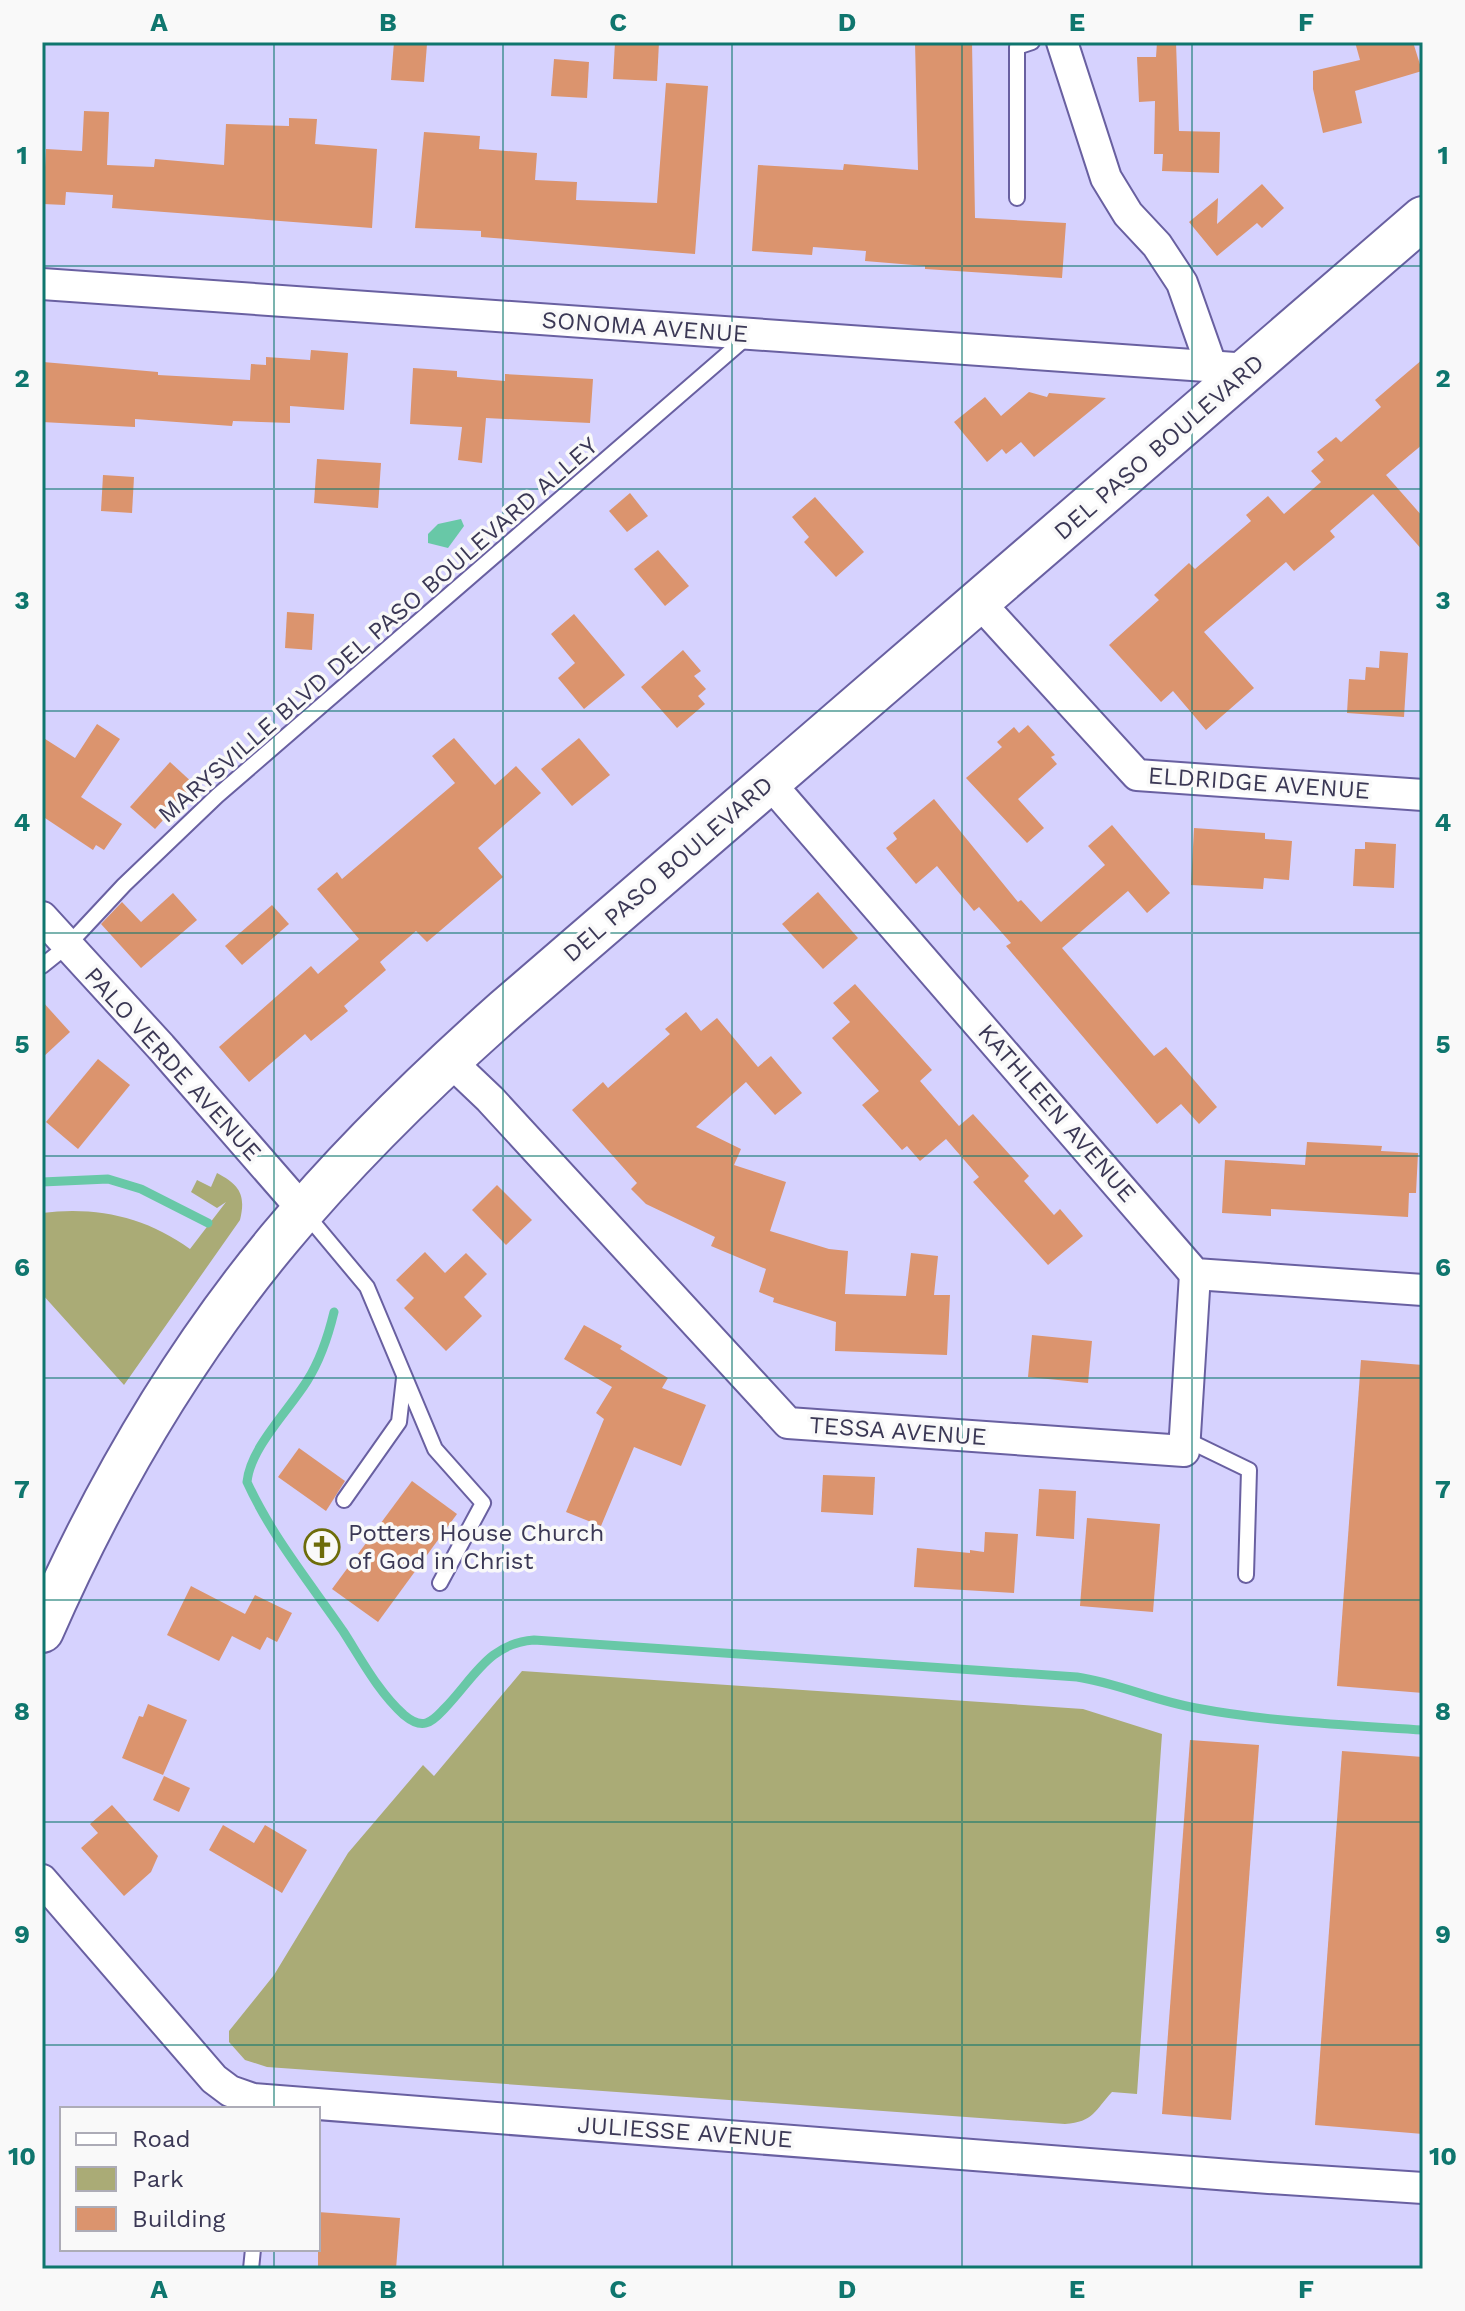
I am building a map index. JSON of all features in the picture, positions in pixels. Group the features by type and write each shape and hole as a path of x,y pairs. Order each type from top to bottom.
{"main road":[{"name":"DEL PASO BOULEVARD","path":"42,1631 82,1543 153,1417 235,1297 303,1210 397,1110 449,1060 768,781 979,602 1230,369 1423,218"}],"street":[{"path":"1062,42 1106,178 1128,214 1157,245 1182,283 1230,369"},
{"name":"SONOMA AVENUE","path":"42,284 1230,369"},
{"name":"ELDRIDGE AVENUE","path":"979,602 1137,775 1423,795"},
{"name":"KATHLEEN AVENUE","path":"768,781 1195,1274"},
{"name":"PALO VERDE AVENUE","path":"42,917 303,1210"},
{"name":"TESSA AVENUE","path":"449,1060 490,1099 788,1423 1184,1451 1184,1439"},
{"path":"1184,1439 1195,1274 1423,1290"},
{"name":"JULIESSE AVENUE","path":"42,1880 214,2079 230,2091 274,2106"},
{"name":"JULIESSE AVENUE","path":"320,2109 1423,2188"}],"lane":[{"path":"1017,198 1017,47 1032,42"},
{"name":"MARYSVILLE BLVD DEL PASO BOULEVARD ALLEY","path":"42,966 67,946 124,885 217,796 751,334"},
{"path":"303,1210 367,1287 435,1449 483,1503 440,1583"},
{"path":"344,1500 399,1422 404,1377"},
{"path":"1184,1439 1249,1470 1246,1575"}],"green space":[{"path":"217,1173 239,1192 242,1204 240,1220 124,1385 42,1294 42,1213 82,1211 120,1216 156,1229 190,1249 226,1202 217,1208 191,1192 197,1180 211,1187"},
{"path":"522,1671 1083,1709 1162,1734 1137,2094 1112,2092 1088,2118 1065,2124 267,2067 245,2060 229,2042 229,2031 274,1975 348,1853 423,1765 434,1776"}],"shaded area":[{"path":"461,519 464,526 448,548 428,543 428,534 438,524"}],"building":[{"path":"394,42 427,44 424,82 391,80"},
{"path":"615,42 659,42 657,81 613,79"},
{"path":"915,42 972,42 975,218 1066,223 1062,278 925,269 925,266 865,261 866,251 813,247 812,255 752,251 758,165 843,170 844,164 918,170"},
{"path":"1157,42 1176,42 1179,131 1220,132 1219,173 1162,171 1163,154 1154,154 1155,101 1139,102 1137,57 1156,57"},
{"path":"1355,42 1413,42 1422,71 1355,91 1362,123 1323,133 1313,89 1313,71 1360,60"},
{"path":"554,59 589,62 587,98 551,96"},
{"path":"666,83 708,86 695,254 481,237 481,231 415,228 424,132 480,136 479,149 537,153 535,180 577,182 576,200 657,203"},
{"path":"84,111 109,112 107,165 154,167 155,159 224,165 226,124 289,126 289,118 317,119 315,144 377,149 372,228 112,208 113,195 66,192 65,205 43,204 46,149 82,151"},
{"path":"1262,184 1284,208 1262,228 1257,223 1217,256 1189,222 1218,198 1217,224"},
{"path":"311,350 348,353 344,410 290,406 290,423 233,421 232,426 135,419 135,427 42,422 43,362 158,372 158,375 250,380 251,364 266,365 266,357 310,360"},
{"path":"1423,359 1423,444 1386,475 1423,517 1423,551 1373,494 1330,531 1335,537 1294,571 1286,562 1204,632 1254,688 1206,730 1173,691 1161,702 1109,645 1159,600 1154,595 1189,563 1195,569 1251,521 1246,515 1268,496 1284,514 1321,482 1311,471 1324,460 1317,452 1336,437 1341,442 1381,407 1375,400"},
{"path":"413,368 457,371 457,377 505,381 505,374 593,379 590,423 486,418 482,463 458,460 462,427 410,424"},
{"path":"1029,392 1047,397 1049,393 1106,398 1034,457 1021,442 1006,454 1002,449 987,462 954,422 985,397 1001,416"},
{"path":"317,459 381,463 378,508 314,503"},
{"path":"103,475 134,477 132,513 101,511"},
{"path":"630,493 648,516 627,532 609,511"},
{"path":"815,497 864,552 836,577 804,542 809,537 792,517"},
{"path":"658,550 689,586 665,606 634,569"},
{"path":"287,612 314,614 312,650 285,648"},
{"path":"574,614 625,675 584,709 558,678 575,663 551,634"},
{"path":"683,650 701,671 694,676 706,689 698,696 705,704 677,728 641,687"},
{"path":"1380,651 1408,653 1404,717 1347,713 1349,679 1365,680 1366,667 1379,668"},
{"path":"97,724 120,739 81,797 122,824 104,850 96,845 93,850 42,816 42,737 75,758"},
{"path":"1028,725 1055,755 1051,757 1057,764 1018,799 1044,828 1027,843 966,778 1002,747 997,742 1014,727 1019,733"},
{"path":"454,738 495,785 516,766 541,793 478,848 503,877 427,942 416,931 380,962 386,970 344,1006 348,1011 311,1041 305,1034 249,1082 219,1047 311,966 318,974 359,939 317,889 337,872 342,879 455,783 432,756"},
{"path":"579,738 610,775 572,806 541,769"},
{"path":"170,762 195,785 155,829 130,807"},
{"path":"934,799 1018,902 1021,900 1041,922 1105,865 1088,846 1112,825 1170,893 1147,913 1128,891 1062,948 1154,1056 1166,1047 1217,1107 1199,1124 1181,1104 1157,1124 1006,946 1011,943 979,907 974,911 937,866 916,884 886,848 897,839 893,833"},
{"path":"1194,828 1265,833 1265,839 1292,841 1289,880 1264,878 1263,889 1191,885"},
{"path":"1365,842 1396,844 1394,888 1353,886 1355,849 1365,849"},
{"path":"818,892 858,938 823,969 782,924"},
{"path":"173,893 197,920 141,968 101,924 122,902 141,922"},
{"path":"272,905 289,924 242,965 225,946"},
{"path":"855,984 932,1070 920,1081 959,1126 973,1114 1029,1176 1024,1181 1054,1215 1060,1209 1083,1236 1048,1265 973,1182 979,1177 946,1139 920,1161 907,1146 902,1150 862,1105 879,1091 832,1038 850,1022 833,1003"},
{"path":"42,1001 70,1032 42,1058"},
{"path":"686,1012 701,1031 717,1018 758,1067 771,1056 802,1093 775,1115 746,1082 696,1127 741,1149 734,1165 786,1182 770,1231 829,1249 848,1251 845,1294 906,1296 911,1253 938,1256 934,1295 950,1295 947,1355 835,1351 836,1322 773,1302 774,1298 759,1292 766,1269 711,1246 715,1237 646,1204 631,1189 637,1183 572,1110 603,1082 608,1088 670,1034 665,1029"},
{"path":"98,1059 130,1085 78,1149 46,1122"},
{"path":"1307,1142 1382,1146 1381,1151 1418,1153 1416,1193 1409,1193 1408,1217 1271,1209 1271,1216 1222,1213 1225,1160 1305,1165"},
{"path":"497,1185 532,1220 506,1245 472,1210"},
{"path":"425,1252 445,1273 466,1253 487,1274 464,1297 482,1316 446,1351 404,1308 414,1298 396,1280"},
{"path":"584,1325 622,1346 620,1349 668,1378 662,1388 706,1405 681,1466 634,1447 601,1526 566,1512 604,1419 596,1413 612,1387 564,1359"},
{"path":"1032,1335 1092,1341 1088,1383 1028,1377"},
{"path":"1361,1360 1423,1365 1423,1693 1337,1686"},
{"path":"299,1448 345,1481 326,1511 278,1477"},
{"path":"823,1475 875,1477 873,1515 821,1512"},
{"path":"412,1481 457,1514 378,1622 332,1589"},
{"path":"1039,1489 1076,1491 1074,1539 1036,1536"},
{"path":"1087,1518 1160,1524 1153,1612 1080,1606"},
{"path":"985,1532 1018,1534 1014,1593 914,1587 917,1548 984,1552"},
{"path":"191,1586 245,1614 255,1595 292,1613 277,1642 267,1637 260,1650 232,1636 219,1661 167,1635"},
{"path":"148,1704 187,1720 163,1775 122,1758 139,1716 143,1717"},
{"path":"1190,1740 1259,1745 1231,2120 1162,2114"},
{"path":"1342,1751 1423,1757 1423,2134 1315,2125"},
{"path":"164,1776 190,1788 179,1812 153,1800"},
{"path":"112,1805 158,1856 151,1872 124,1896 81,1848 98,1833 90,1824"},
{"path":"223,1825 254,1843 265,1825 307,1850 282,1893 209,1850"},
{"path":"320,2212 400,2218 396,2269 318,2269"}],"waterway":[{"path":"42,1182 108,1179 141,1189 208,1223"},
{"path":"334,1312 316,1364 255,1456 247,1482 279,1540 378,1686 404,1715 415,1722 434,1719 494,1655 518,1643 534,1640 1077,1677 1181,1705 1224,1713 1423,1730"}],"place":[{"name":"Potters House Church of God in Christ","path":"322,1547"}]}
